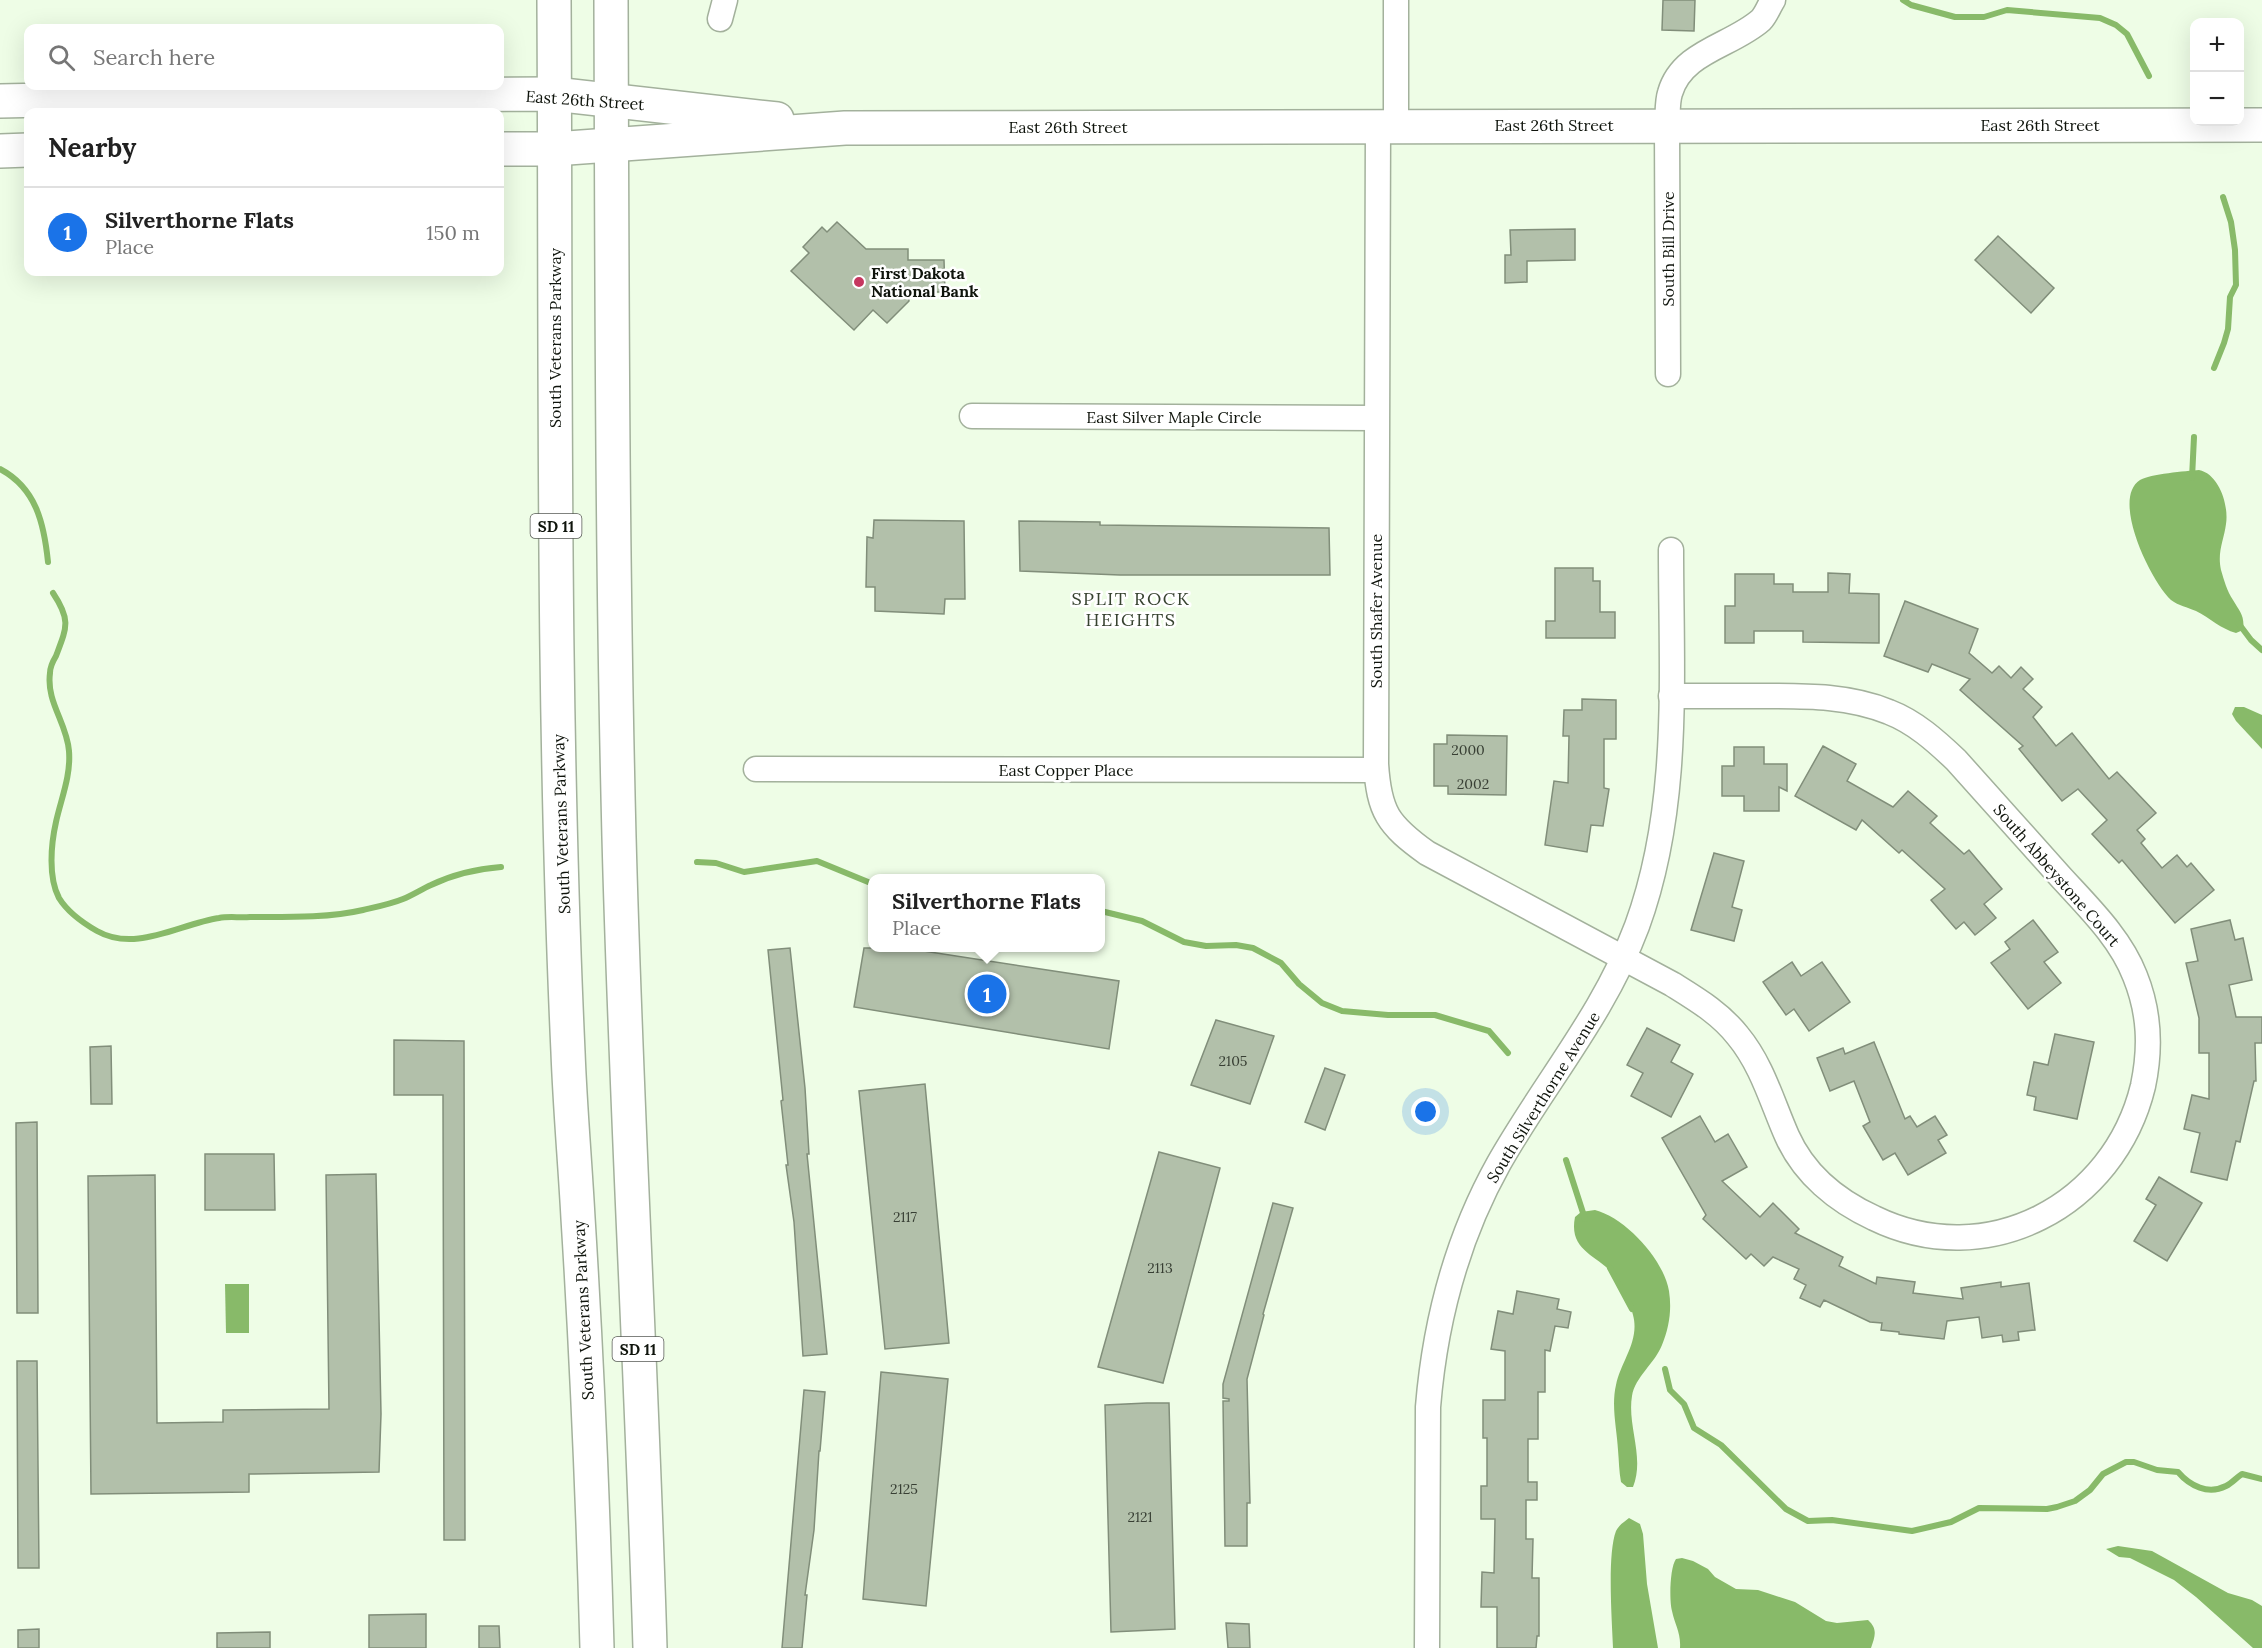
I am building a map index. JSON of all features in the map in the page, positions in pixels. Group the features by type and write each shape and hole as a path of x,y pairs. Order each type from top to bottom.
{"main road":[{"name":"South Veterans Parkway","path":"554,0 556,615 559,759 568,1052 591,1476 597,1648"},
{"name":"SD 11","path":"611,0 614,615 619,841 650,1648"},
{"name":"East 26th Street","path":"0,101 234,96 554,94 845,128"},
{"name":"East 26th Street","path":"504,149 554,149 845,128 1387,125 2262,125"},
{"path":"0,150 24,150"}],"street":[{"name":"South Shafer Avenue","path":"1396,0 1387,125 1376,418 1376,770 1380,799 1386,814 1408,840 1427,853 1623,959"},
{"name":"South Bill Drive","path":"1668,374 1667,125 1669,94 1678,75 1692,60 1727,42 1762,19 1773,0"},
{"name":"East Silver Maple Circle","path":"972,416 1376,418"},
{"name":"South Silverthorne Avenue","path":"1427,1648 1428,1407 1436,1340 1455,1265 1467,1231 1499,1164 1598,1010 1637,926 1648,890 1664,822 1671,752 1671,550"},
{"name":"South Abbeystone Court","path":"1623,959 1702,1002 1739,1036 1762,1074 1788,1139 1798,1156 1820,1183 1873,1218 1921,1235 1947,1238 1975,1237 2002,1232 2051,1212 2072,1199 2105,1166 2132,1121 2140,1098 2148,1054 2148,1021 2134,974 2122,950 2104,926 1956,760 1935,741 1914,725 1891,712 1839,698 1671,696"},
{"name":"East Copper Place","path":"756,770 1376,770"}],"shaded area":[{"path":"2199,470 2212,477 2217,484 2226,508 2227,516 2220,564 2227,589 2243,618 2243,630 2236,633 2171,600 2163,591 2145,560 2132,522 2130,504 2132,490 2140,480 2160,474"},
{"path":"2235,707 2244,707 2262,715 2262,749 2236,721 2232,714"},
{"path":"1595,1210 1619,1222 1642,1242 1660,1266 1666,1279 1670,1298 1668,1325 1659,1352 1637,1383 1632,1396 1632,1419 1637,1453 1633,1487 1627,1487 1621,1482 1614,1401 1618,1376 1634,1334 1633,1315 1619,1281 1580,1246 1574,1229 1575,1217 1581,1212"},
{"path":"225,1284 249,1284 249,1333 226,1333"},
{"path":"1629,1518 1640,1524 1643,1534 1647,1584 1658,1648 1613,1648 1611,1588 1613,1542 1617,1529"},
{"path":"2118,1546 2152,1551 2228,1593 2252,1600 2262,1606 2262,1648 2253,1648 2174,1580 2130,1558 2119,1557 2106,1549"},
{"path":"1682,1558 1708,1569 1715,1577 1736,1589 1758,1590 1795,1602 1826,1621 1837,1623 1868,1620 1875,1633 1871,1648 1680,1648 1670,1592 1674,1563 1676,1559"}],"building":[{"path":"1663,0 1695,0 1694,31 1662,30"},
{"path":"837,222 866,249 908,249 908,260 944,260 945,292 908,292 909,301 887,323 873,310 854,330 791,271 809,253 803,247 822,227 827,232"},
{"path":"1575,229 1575,260 1527,261 1527,282 1505,283 1505,255 1511,255 1510,230"},
{"path":"1998,236 2054,288 2031,313 1975,260"},
{"path":"874,520 964,521 965,599 945,599 944,614 875,611 875,587 866,587 867,537 873,538"},
{"path":"1019,521 1100,522 1100,525 1329,528 1330,575 1120,575 1020,571"},
{"path":"1555,568 1593,568 1593,581 1600,581 1600,612 1615,612 1615,638 1546,638 1546,621 1555,621"},
{"path":"1828,573 1850,574 1849,593 1879,594 1879,643 1803,642 1803,631 1754,631 1754,643 1725,643 1725,606 1735,606 1735,574 1774,574 1774,584 1793,584 1793,592 1828,592"},
{"path":"1905,601 1978,629 1969,653 1992,673 1999,666 2011,678 2021,667 2033,679 2023,689 2042,707 2033,717 2056,746 2072,733 2109,779 2117,772 2156,813 2137,830 2145,839 2141,843 2162,868 2177,855 2187,867 2191,863 2214,890 2175,923 2122,860 2119,863 2092,834 2107,820 2078,789 2062,801 2019,749 2023,746 1960,690 1970,679 1932,664 1928,672 1884,656"},
{"path":"1582,699 1616,700 1616,739 1604,739 1604,788 1609,789 1603,826 1591,825 1587,852 1545,845 1554,781 1568,783 1569,736 1563,736 1564,710 1582,710"},
{"path":"1447,735 1507,736 1506,795 1448,794 1448,786 1434,786 1434,744 1447,744"},
{"path":"1823,746 1856,764 1847,781 1893,807 1908,791 1937,816 1930,823 1964,854 1969,850 2002,889 1984,904 1996,918 1975,935 1964,922 1956,929 1931,900 1945,889 1902,850 1899,853 1862,820 1856,830 1795,796"},
{"path":"1734,747 1764,747 1764,764 1787,764 1787,791 1779,787 1779,811 1744,811 1744,796 1722,796 1722,766 1734,766"},
{"path":"1714,853 1744,861 1732,907 1742,910 1734,941 1691,930"},
{"path":"2033,920 2058,952 2044,962 2061,983 2028,1009 1991,963 2010,949 2005,942"},
{"path":"2230,920 2235,940 2243,938 2252,980 2229,985 2236,1017 2262,1017 2262,1043 2255,1043 2256,1081 2254,1081 2240,1142 2236,1141 2227,1180 2191,1172 2200,1133 2184,1129 2192,1095 2209,1099 2209,1053 2199,1053 2199,1018 2186,963 2198,961 2191,929"},
{"path":"790,948 805,1088 809,1154 807,1154 827,1354 803,1356 794,1222 786,1165 788,1165 781,1101 783,1100 768,950"},
{"path":"864,948 868,948 868,952 930,952 1119,981 1109,1049 854,1007"},
{"path":"1792,962 1801,976 1822,962 1850,1002 1809,1031 1794,1009 1786,1015 1763,982"},
{"path":"1216,1020 1274,1036 1250,1104 1191,1085"},
{"path":"1647,1028 1680,1045 1671,1062 1693,1074 1671,1117 1631,1096 1643,1073 1627,1065"},
{"path":"2055,1034 2094,1042 2077,1119 2034,1110 2036,1097 2027,1095 2034,1062 2048,1065"},
{"path":"394,1040 464,1041 465,1540 444,1540 443,1095 394,1095"},
{"path":"1874,1042 1905,1119 1910,1116 1917,1127 1935,1116 1947,1135 1938,1140 1946,1153 1908,1175 1895,1153 1883,1160 1863,1126 1870,1122 1854,1081 1830,1091 1817,1058 1843,1048 1845,1054"},
{"path":"111,1046 112,1104 91,1104 90,1047"},
{"path":"1325,1068 1345,1075 1325,1130 1305,1122"},
{"path":"925,1084 949,1343 885,1349 859,1091"},
{"path":"1700,1116 1715,1142 1728,1134 1747,1167 1722,1181 1760,1217 1773,1203 1799,1229 1795,1233 1843,1257 1839,1266 1876,1284 1877,1277 1915,1282 1913,1293 1963,1299 1961,1288 2001,1282 2001,1287 2029,1283 2035,1330 2018,1332 2019,1340 2003,1342 2002,1335 1982,1338 1979,1317 1947,1321 1944,1339 1899,1334 1899,1332 1881,1330 1882,1323 1870,1322 1824,1300 1820,1307 1800,1298 1806,1285 1794,1279 1799,1269 1773,1257 1764,1266 1751,1254 1746,1259 1703,1219 1706,1215 1662,1138"},
{"path":"37,1122 38,1313 17,1313 16,1123"},
{"path":"1159,1152 1220,1168 1163,1383 1098,1367"},
{"path":"205,1154 274,1154 275,1210 205,1210"},
{"path":"376,1174 381,1414 379,1472 249,1474 249,1492 91,1494 88,1176 155,1175 157,1423 223,1422 223,1410 329,1409 326,1175"},
{"path":"2159,1177 2202,1203 2167,1261 2134,1241 2156,1205 2146,1199"},
{"path":"1273,1203 1293,1208 1247,1379 1250,1503 1247,1503 1247,1546 1225,1546 1223,1401 1229,1401 1229,1399 1223,1398 1223,1384"},
{"path":"1517,1291 1559,1299 1557,1309 1571,1312 1568,1328 1555,1326 1550,1351 1545,1350 1545,1392 1538,1392 1538,1439 1528,1439 1528,1482 1537,1482 1537,1500 1526,1500 1526,1539 1533,1539 1532,1578 1539,1578 1539,1636 1537,1636 1536,1648 1497,1648 1497,1607 1481,1607 1482,1572 1494,1573 1495,1519 1481,1519 1481,1486 1487,1486 1487,1438 1483,1438 1483,1400 1505,1400 1505,1351 1491,1349 1498,1311 1513,1314"},
{"path":"17,1361 37,1361 39,1568 18,1568"},
{"path":"881,1372 948,1379 926,1606 863,1599"},
{"path":"804,1390 825,1392 814,1530 805,1595 807,1595 802,1648 782,1648"},
{"path":"1169,1403 1175,1629 1111,1632 1105,1405"},
{"path":"426,1614 426,1648 369,1648 369,1615"},
{"path":"1226,1623 1249,1624 1250,1648 1228,1648"},
{"path":"479,1626 499,1626 500,1648 479,1648"},
{"path":"39,1629 39,1648 18,1648 18,1630"},
{"path":"270,1632 270,1648 217,1648 217,1633"}],"waterway":[{"path":"1903,0 1911,5 1955,17 1984,17 2007,10 2100,18 2116,25 2127,34 2149,76"},
{"path":"2214,368 2228,329 2230,297 2236,285 2231,222 2223,197"},
{"path":"2192,478 2194,437"},
{"path":"0,469 12,477 30,496 41,520 48,562"},
{"path":"53,593 63,610 65,630 51,669 50,684 69,751 67,778 54,831 53,880 62,903 92,928 112,937 127,939 158,935 223,917 307,917 350,913 398,901 456,875 501,867"},
{"path":"2239,624 2262,650"},
{"path":"697,862 716,863 744,872 817,861 868,882"},
{"path":"1105,912 1142,921 1184,942 1206,946 1236,945 1253,948 1281,963 1299,984 1322,1003 1342,1011 1388,1015 1435,1015 1489,1031 1508,1053"},
{"path":"1566,1160 1585,1219"},
{"path":"1610,1268 1632,1309"},
{"path":"1665,1369 1670,1390 1684,1404 1694,1428 1721,1445 1786,1509 1808,1521 1832,1520 1912,1531 1951,1522 1979,1508 2047,1509 2075,1501 2090,1490 2103,1474 2126,1462 2134,1462 2157,1470 2178,1472 2194,1485 2213,1490 2226,1486 2242,1474 2262,1479"}],"place":[{"name":"First Dakota National Bank","path":"859,282"},
{"name":"Silverthorne Flats","path":"987,994"}],"district":[{"name":"SPLIT ROCK HEIGHTS","path":"1131,608"}]}
